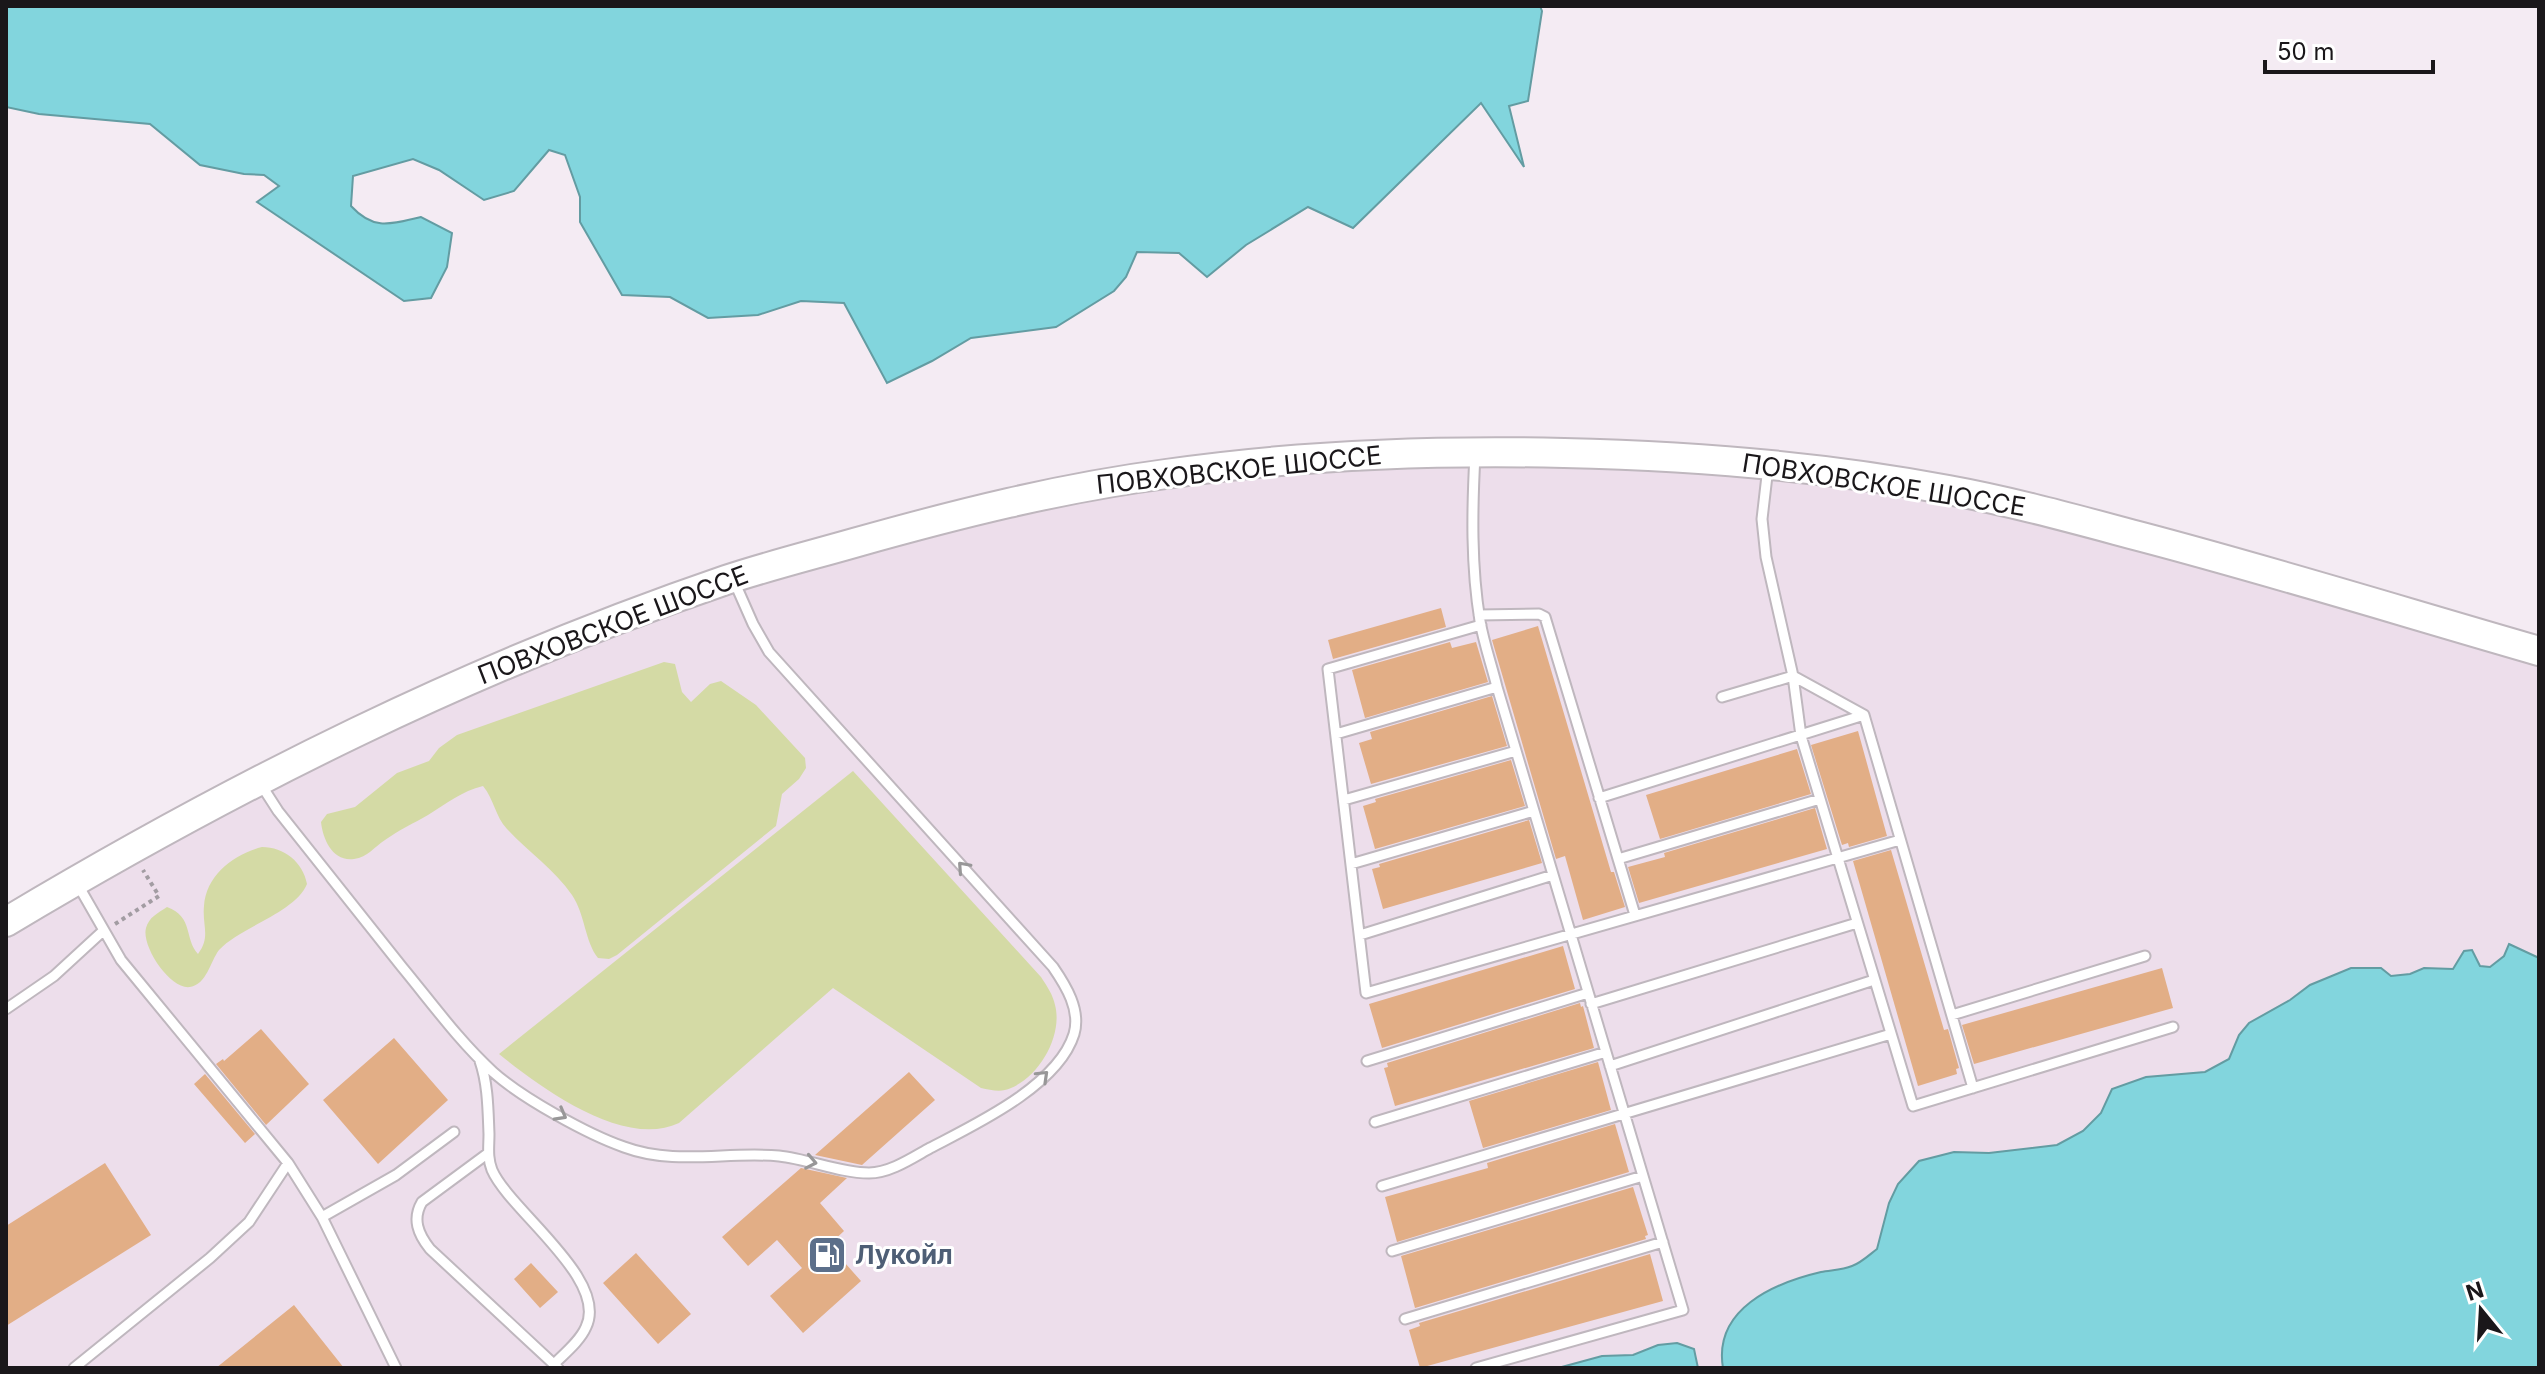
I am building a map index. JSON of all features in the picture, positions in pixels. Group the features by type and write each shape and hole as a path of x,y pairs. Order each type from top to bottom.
{"main road":[{"name":"ПОВХОВСКОЕ ШОССЕ","path":"6,922 76,880 345,736 463,682 613,621 733,578 947,517 1058,492 1165,474 1295,459 1476,451 1647,456 1769,464 1918,485 2031,507 2218,557 2539,651"}],"lane":[{"path":"1476,451 1472,516 1480,620 1497,687 1683,1310 1476,1368"},
{"path":"1769,464 1762,519 1766,557 1793,676 1801,736 1913,1106 2173,1027"},
{"path":"259,781 278,811 479,1058 495,1074 545,1107 624,1148 655,1156 692,1158 748,1153 788,1157 869,1173 891,1168 1021,1097 1065,1051 1074,1033 1075,1012 1066,987 1053,967 769,652 733,578"},
{"path":"1635,915 1545,617 1539,614 1480,620 1328,669 1366,993 1900,840"},
{"path":"1722,697 1793,676 1864,715 1973,1088"},
{"path":"1336,734 1497,687"},
{"path":"1599,798 1864,715"},
{"path":"1344,800 1516,751"},
{"path":"1618,859 1820,799"},
{"path":"1351,864 1534,811"},
{"path":"1360,935 1553,875"},
{"path":"76,880 103,931 136,979 288,1163 322,1217 396,1368"},
{"path":"1591,1004 1857,923"},
{"path":"6,1009 54,976 103,931"},
{"path":"1952,1015 2145,956"},
{"path":"1610,1066 1874,980"},
{"path":"1367,1061 1588,993"},
{"path":"1382,1186 1891,1034"},
{"path":"1375,1122 1606,1052"},
{"path":"479,1058 485,1081 489,1138 487,1154 497,1179 570,1263 587,1301 588,1324 556,1366 430,1249 418,1229 417,1210 422,1202 487,1154"},
{"path":"322,1217 396,1175 454,1132"},
{"path":"74,1368 210,1258 249,1222 288,1163"},
{"path":"1392,1251 1643,1176"},
{"path":"1405,1319 1663,1242"}],"path":[{"path":"103,931 159,896 130,851"}],"shaded area":[{"path":"1295,459 1860,475 2539,651 2539,1368 6,1368 6,922 434,694 947,517"}],"green space":[{"path":"664,662 675,664 682,692 691,702 710,684 721,681 756,705 805,758 806,768 782,794 776,826 617,955 609,959 598,958 572,895 507,829 483,786 454,798 359,858 340,857 330,848 321,822 327,814 355,807 397,773 429,761 439,748 457,735"},
{"path":"853,771 1041,977 1050,991 1057,1017 1056,1029 1040,1064 1022,1082 1004,1090 981,1088 833,988 679,1123 657,1129 609,1122 584,1111 537,1083 499,1054"},
{"path":"262,847 285,853 297,863 307,884 301,894 279,912 228,942 219,950 196,985 182,986 174,982 152,955 146,936 149,921 167,907 176,911 185,922 198,954 204,942 204,906 210,885 232,861"}],"water":[{"path":"6,6 1540,6 1542,11 1528,101 1509,106 1524,167 1481,103 1353,228 1308,207 1246,245 1207,277 1179,253 1137,252 1126,277 1114,291 1056,327 971,338 887,383 844,303 801,301 758,315 708,318 670,297 622,295 580,222 580,197 565,155 549,150 514,191 484,200 439,170 413,159 353,176 351,206 367,219 383,224 421,217 452,233 447,267 431,298 404,301 257,202 279,186 264,175 200,165 150,124 39,114 6,107"},
{"path":"2509,944 2539,958 2539,1368 1723,1368 1722,1347 1727,1330 1751,1302 1784,1283 1855,1265 1877,1249 1889,1203 1898,1184 1919,1161 1954,1152 1989,1153 2057,1145 2083,1131 2101,1113 2112,1089 2146,1077 2205,1072 2229,1059 2239,1035 2249,1023 2310,985 2351,968 2381,968 2391,976 2410,974 2424,968 2453,969 2464,951 2472,950 2480,966 2490,967 2504,956"},
{"path":"1677,1343 1694,1349 1698,1368 1558,1368 1602,1356 1633,1355 1658,1345"}],"building":[{"path":"1441,608 1446,627 1333,659 1328,640"},
{"path":"1538,626 1611,872 1614,872 1625,907 1583,920 1565,856 1556,859 1492,640"},
{"path":"1450,642 1452,648 1476,642 1488,682 1365,718 1352,670"},
{"path":"1492,696 1507,746 1371,784 1359,743 1372,739 1370,732"},
{"path":"1858,731 1887,836 1849,847 1848,843 1842,845 1811,745"},
{"path":"1797,749 1811,794 1660,839 1646,795"},
{"path":"1511,760 1525,806 1375,849 1363,806 1376,802 1375,799"},
{"path":"1815,808 1827,849 1639,903 1628,867 1665,857 1664,853"},
{"path":"1529,820 1542,863 1383,909 1372,869 1380,867 1379,864"},
{"path":"1891,850 1944,1030 1948,1029 1959,1068 1956,1069 1957,1074 1918,1086 1853,861"},
{"path":"1563,946 1575,989 1382,1048 1369,1004"},
{"path":"2162,968 2173,1008 1974,1064 1962,1025"},
{"path":"1580,1003 1594,1048 1395,1106 1384,1068 1388,1067 1387,1063"},
{"path":"261,1029 309,1084 266,1125 216,1064 224,1061"},
{"path":"394,1038 448,1100 378,1164 323,1100"},
{"path":"1598,1062 1611,1110 1483,1148 1469,1101"},
{"path":"909,1072 935,1100 862,1165 815,1155"},
{"path":"205,1074 255,1134 245,1143 194,1084"},
{"path":"1615,1124 1629,1172 1397,1242 1385,1197 1488,1168 1487,1163"},
{"path":"105,1163 151,1235 6,1326 6,1226"},
{"path":"801,1168 847,1178 820,1203 844,1231 829,1245 861,1281 803,1333 770,1296 802,1268 777,1240 748,1266 722,1237"},
{"path":"1633,1187 1648,1235 1646,1239 1415,1308 1401,1256"},
{"path":"636,1253 691,1314 658,1344 603,1283"},
{"path":"1650,1254 1663,1301 1420,1368 1409,1330 1420,1326 1419,1323"},
{"path":"531,1263 558,1292 540,1308 514,1279"},
{"path":"294,1305 344,1368 216,1368"}],"place":[{"name":"Лукойл","path":"827,1255"}]}
